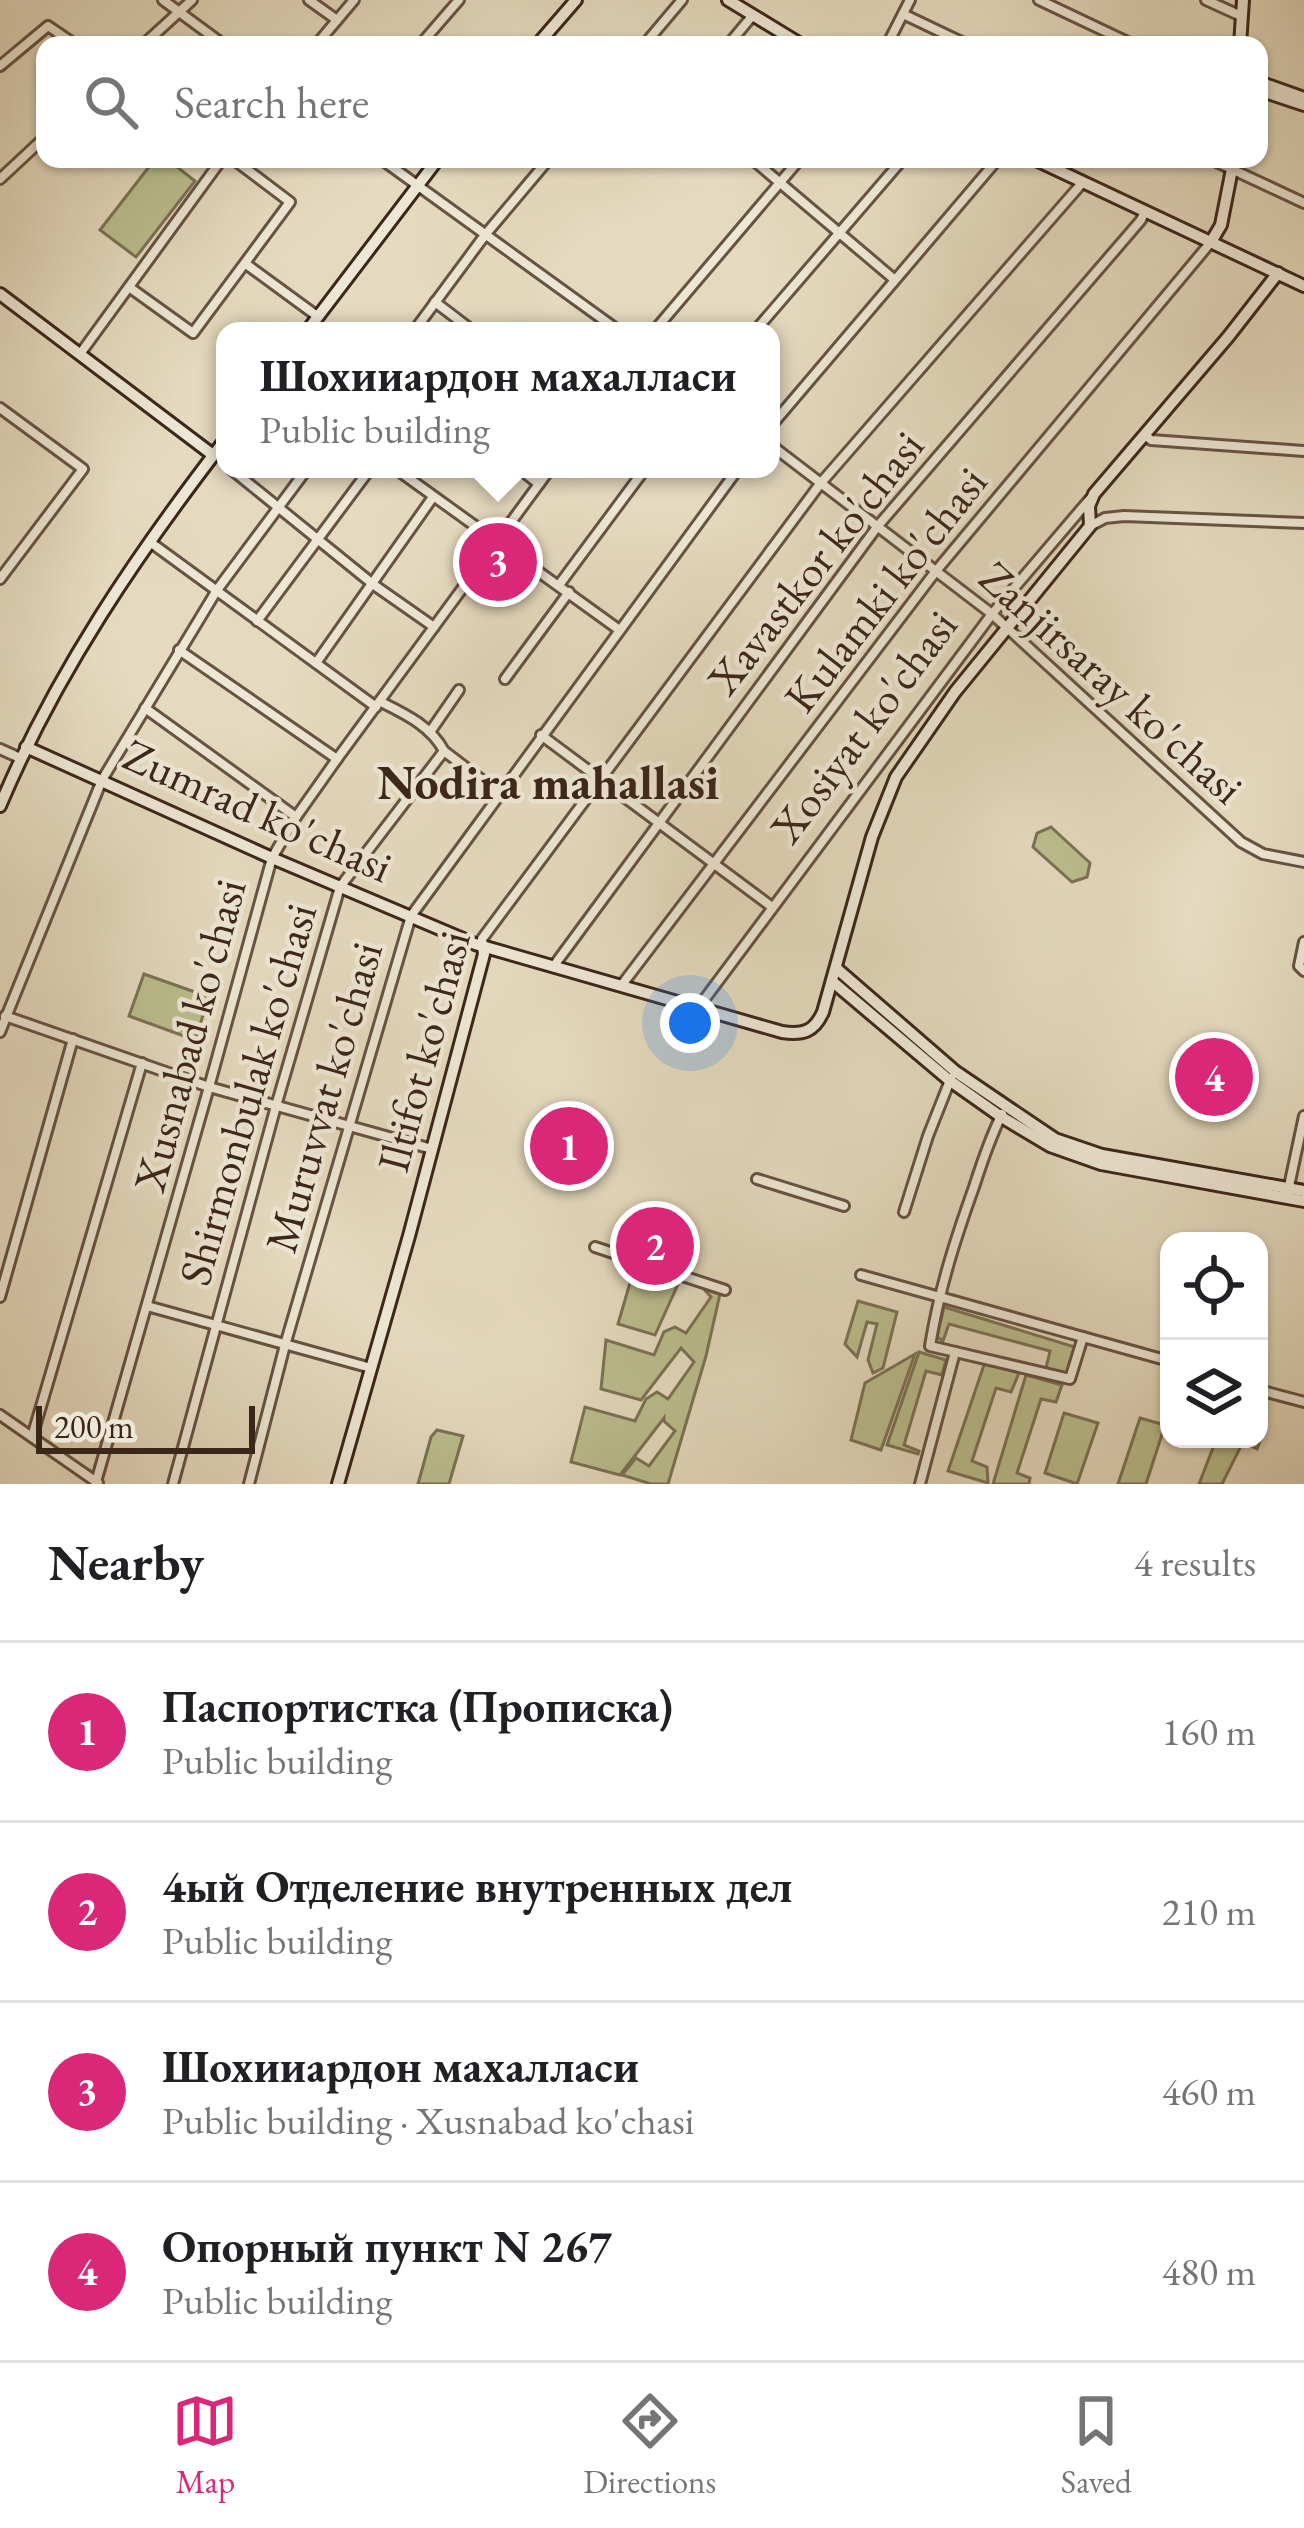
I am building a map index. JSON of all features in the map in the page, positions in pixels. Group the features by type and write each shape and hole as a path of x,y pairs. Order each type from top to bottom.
{"main road":[{"path":"545,36 576,0"},
{"path":"728,0 787,36"},
{"path":"1268,89 1304,101"},
{"path":"313,322 430,168"},
{"path":"1053,168 1304,286"},
{"path":"1211,242 1221,225 1229,168"},
{"name":"Xosiyat ko'chasi","path":"1094,494 1278,273"},
{"path":"0,294 213,455"},
{"path":"0,806 23,752 82,645 216,451"},
{"path":"1090,526 1094,494"},
{"name":"Xosiyat ko'chasi","path":"836,968 872,837 891,787 955,692 1090,526"},
{"name":"Zumrad ko'chasi","path":"23,752 102,780 272,858 483,946 782,1032 803,1034 819,1021 836,968"},
{"name":"Iltifot ko'chasi","path":"338,1484 465,1036 483,946"},
{"path":"836,968 953,1076"},
{"path":"832,982 1003,1113 1054,1139 1090,1152 1288,1193 1304,1201"},
{"path":"1288,1193 1304,1191"}],"street":[{"path":"163,0 211,36"},
{"path":"153,36 192,0"},
{"path":"309,0 337,20"},
{"path":"324,36 354,0"},
{"path":"428,36 459,0"},
{"path":"652,36 682,0"},
{"path":"892,36 910,0"},
{"path":"1039,0 1115,36"},
{"path":"1205,0 1240,8"},
{"path":"903,14 949,36"},
{"path":"736,36 753,15"},
{"path":"36,36 48,26 63,36"},
{"path":"0,67 36,36"},
{"path":"0,178 36,144"},
{"path":"80,354 215,168"},
{"path":"129,286 194,333 290,202 244,168"},
{"path":"394,168 606,322"},
{"path":"420,322 541,168"},
{"path":"763,168 895,280"},
{"path":"662,322 792,168"},
{"path":"762,322 894,168"},
{"path":"780,415 990,168"},
{"path":"1238,168 1304,202"},
{"name":"Iltifot ko'chasi","path":"483,946 482,939 820,484 1083,182"},
{"name":"Xavastkor ko'chasi","path":"553,967 877,527 1145,211"},
{"name":"Kulamki ko'chasi","path":"621,986 936,571 1211,242"},
{"path":"246,265 317,316"},
{"path":"435,302 461,322"},
{"path":"0,425 4,411 83,469 0,579"},
{"path":"1145,435 1151,440 1304,451"},
{"name":"Zanjirsaray ko'chasi","path":"780,452 1007,626 1241,842 1263,854 1304,862"},
{"path":"241,478 434,627"},
{"path":"0,1032 2,1015 102,780 217,590 301,478"},
{"path":"257,621 364,478"},
{"path":"408,478 618,629"},
{"path":"531,478 539,484"},
{"name":"Xusnabad ko'chasi","path":"97,1483 272,858 337,759 543,478"},
{"path":"559,585 639,478"},
{"name":"Muruvvat ko'chasi","path":"249,1484 411,916 731,478"},
{"name":"Xosiyat ko'chasi","path":"698,1008 992,614 1094,494"},
{"path":"316,663 433,497"},
{"path":"1090,526 1124,516 1304,524"},
{"path":"150,542 316,663 379,705 411,717 444,751 499,793"},
{"path":"505,679 568,592"},
{"path":"179,650 337,759"},
{"path":"430,732 459,690"},
{"path":"145,707 296,817"},
{"path":"541,735 772,907"},
{"path":"0,749 23,752"},
{"name":"Shirmonbulak ko'chasi","path":"173,1484 340,887 444,751"},
{"path":"1304,942 1299,966 1304,971"},
{"path":"2,1015 209,1087 433,1150"},
{"path":"0,1297 73,1039"},
{"path":"32,1437 142,1063"},
{"path":"904,1212 953,1076"},
{"path":"1003,1113 985,1152 938,1298 930,1346 1070,1378 1083,1337"},
{"path":"1288,1193 1304,1116"},
{"path":"757,1179 844,1206"},
{"path":"595,1247 725,1290"},
{"path":"861,1275 1160,1358"},
{"path":"147,1306 370,1368"},
{"path":"920,1484 955,1352"},
{"path":"1268,1392 1304,1402"},
{"path":"0,1415 97,1483"}],"green space":[{"path":"148,168 178,168 195,181 136,257 100,230"},
{"path":"1051,827 1090,863 1087,877 1072,882 1033,847 1037,833"},
{"path":"144,974 209,997 195,1040 129,1016"},
{"path":"634,1269 679,1282 655,1335 618,1324"},
{"path":"701,1286 720,1294 668,1484 622,1475 636,1458 649,1466 675,1431 664,1418 620,1475 571,1462 585,1407 635,1421 646,1399 657,1392 668,1399 694,1362 681,1348 641,1400 601,1389 606,1340 654,1355 664,1332 675,1327 686,1333 711,1297"},
{"path":"858,1301 897,1312 883,1368 873,1373 868,1360 877,1324 867,1322 857,1357 845,1344"},
{"path":"944,1307 1078,1348 1070,1379 1046,1368 1050,1351 949,1324 943,1341 937,1337"},
{"path":"919,1352 946,1360 942,1375 926,1371 904,1445 918,1454 887,1445"},
{"path":"915,1354 881,1450 851,1440 865,1383"},
{"path":"985,1362 1019,1373 1011,1392 996,1388 972,1461 987,1467 988,1483 948,1471"},
{"path":"1026,1375 1062,1385 1056,1402 1041,1399 1017,1473 1030,1478 1029,1484 993,1484"},
{"path":"1064,1413 1098,1423 1077,1484 1045,1473"},
{"path":"1140,1418 1160,1424 1160,1441 1146,1484 1118,1484"},
{"path":"437,1430 463,1436 449,1484 418,1484 431,1437"},
{"path":"1213,1448 1240,1448 1222,1484 1199,1484"}],"place":[{"name":"Шохииардон махалласи","path":"498,562"},
{"name":"Опорный пункт N 267","path":"1214,1077"},
{"name":"Паспортистка (Прописка)","path":"569,1146"},
{"name":"4ый Отделение внутренных дел","path":"655,1246"}],"district":[{"name":"Nodira mahallasi","path":"548,782"}]}
